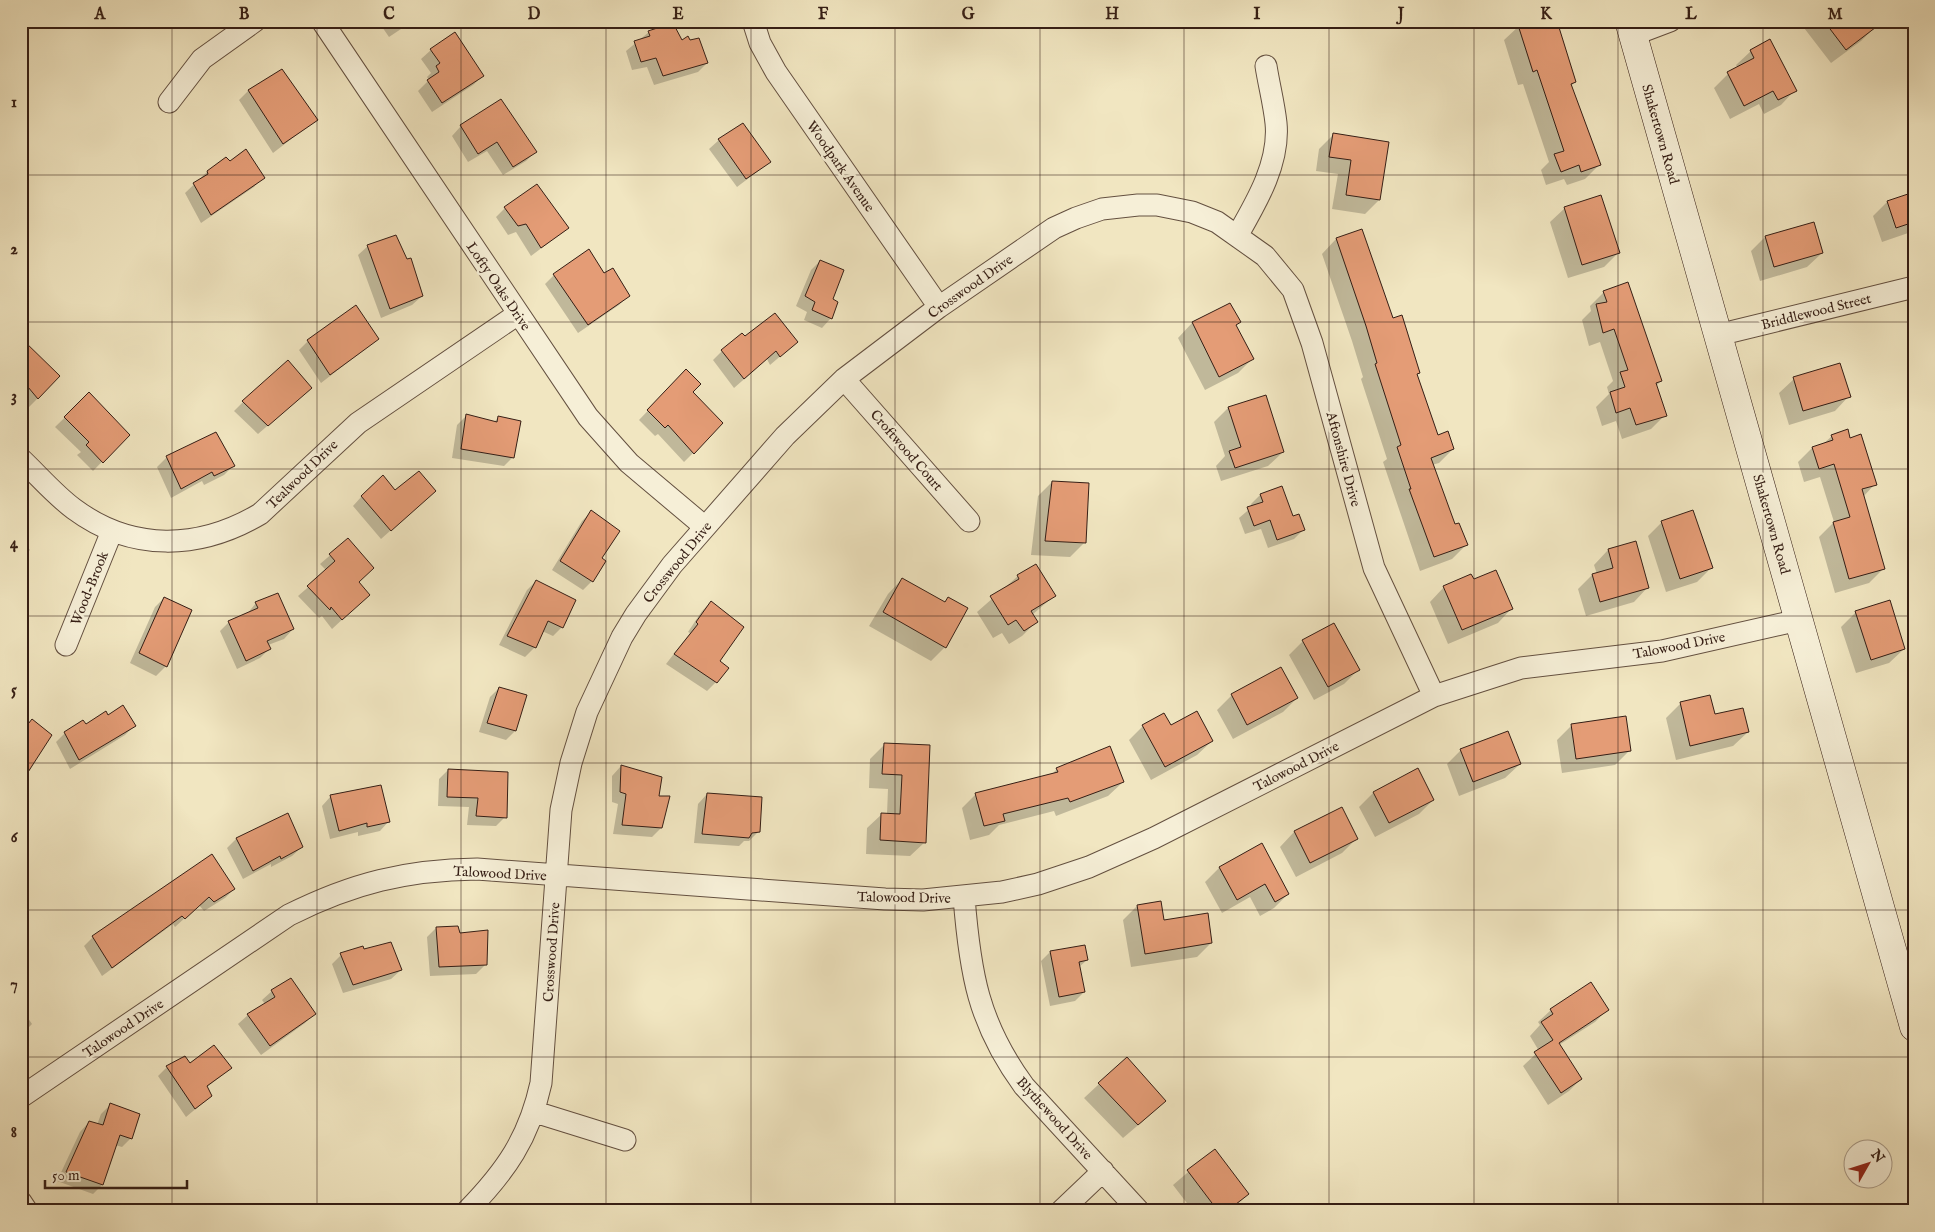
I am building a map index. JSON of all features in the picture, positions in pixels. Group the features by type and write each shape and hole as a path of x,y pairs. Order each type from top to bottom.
{"street":[{"path":"169,102 202,59 255,21"},
{"name":"Lofty Oaks Drive","path":"322,21 572,395 605,437 656,487 705,527"},
{"name":"Woodpark Avenue","path":"753,21 760,43 776,72 939,307"},
{"path":"1631,28 1670,21"},
{"name":"Shakertown Road","path":"1631,28 1914,1027"},
{"path":"1237,236 1262,192 1274,153 1277,125 1266,66"},
{"name":"Crosswood Drive","path":"467,1211 510,1162 535,1112 541,1083 561,810 571,764 597,686 636,614 705,527 785,436 844,379 939,307 1054,228 1102,209 1138,205 1175,208 1217,222 1237,236"},
{"name":"Aftonshire Drive","path":"1237,236 1265,256 1293,290 1312,343 1374,568 1434,696"},
{"name":"Briddlewood Street","path":"1718,335 1914,287"},
{"name":"Tealwood Drive","path":"21,459 74,509 112,531 145,540 178,542 210,537 243,524 272,504 337,440 518,314"},
{"name":"Croftwood Court","path":"844,379 969,521"},
{"name":"Wood-Brook","path":"66,645 112,531"},
{"name":"Talowood Drive","path":"21,1098 289,915 322,899 374,881 428,871 477,870 885,899 964,897 1038,884 1088,867 1154,838 1434,696 1521,668 1662,651 1799,620"},
{"name":"Blythewood Drive","path":"964,897 973,978 988,1026 1009,1065 1024,1086 1139,1211"},
{"path":"535,1112 625,1140"},
{"path":"1061,1211 1103,1171"},
{"path":"21,1202 27,1211"}],"building":[{"path":"1530,21 1557,21 1576,82 1571,84 1601,165 1581,172 1579,165 1561,172 1554,154 1564,151 1537,70 1533,72 1518,25"},
{"path":"1824,21 1884,21 1846,50"},
{"path":"673,23 682,40 688,36 690,40 699,38 708,63 663,76 656,58 641,62 634,41 650,36 648,31"},
{"path":"455,32 484,76 442,103 427,80 439,72 436,66 440,63 430,49"},
{"path":"1770,39 1797,91 1778,100 1773,91 1744,106 1727,72 1754,58 1750,50"},
{"path":"282,69 318,120 283,144 248,90"},
{"path":"501,99 537,152 513,167 497,142 478,154 460,125"},
{"path":"743,123 771,162 746,179 718,139"},
{"path":"1333,133 1389,142 1380,200 1346,195 1351,160 1329,157"},
{"path":"246,149 265,178 211,215 193,183 208,174 207,171 226,157 230,161"},
{"path":"537,184 569,228 541,248 526,224 518,226 504,207"},
{"path":"1914,192 1914,222 1896,228 1887,201"},
{"path":"1601,195 1620,253 1582,265 1564,207"},
{"path":"1814,222 1823,253 1774,267 1765,236"},
{"path":"1362,229 1393,318 1402,315 1420,373 1417,374 1438,435 1448,431 1454,449 1431,458 1455,524 1459,523 1468,545 1434,557 1409,489 1411,489 1397,447 1401,445 1375,364 1377,363 1366,326 1336,238"},
{"path":"396,235 407,259 411,258 423,296 390,309 367,245"},
{"path":"589,249 604,273 613,268 630,296 588,325 553,274"},
{"path":"820,260 844,270 833,299 838,302 832,319 812,310 815,302 805,296"},
{"path":"1628,282 1662,381 1656,383 1667,416 1636,425 1630,408 1616,413 1610,392 1625,387 1620,372 1628,370 1614,329 1603,333 1596,304 1607,302 1603,291"},
{"path":"1230,303 1241,322 1236,325 1254,359 1219,377 1192,322"},
{"path":"356,305 379,339 330,375 307,340"},
{"path":"775,313 798,342 780,357 776,351 744,379 721,350 742,333 745,336"},
{"path":"21,338 60,376 38,399 28,387 21,393"},
{"path":"288,360 312,388 268,426 242,401"},
{"path":"1840,363 1851,397 1803,411 1793,377"},
{"path":"686,369 701,384 693,392 723,423 694,454 668,425 665,428 647,410"},
{"path":"89,392 130,435 103,463 86,445 89,442 64,417"},
{"path":"1266,395 1284,452 1235,468 1229,451 1241,447 1228,407"},
{"path":"466,414 497,422 498,416 521,421 514,458 461,449"},
{"path":"1848,429 1850,438 1861,434 1877,485 1862,489 1885,569 1849,579 1833,522 1850,517 1834,464 1819,469 1812,447 1833,440 1831,435"},
{"path":"216,432 235,466 214,476 212,472 181,489 166,456"},
{"path":"419,471 436,491 391,531 361,496 383,475 395,490"},
{"path":"1052,481 1089,483 1086,543 1045,541"},
{"path":"1282,486 1293,516 1299,514 1305,530 1277,540 1270,520 1254,526 1247,507 1263,502 1260,494"},
{"path":"591,510 620,531 602,558 606,561 593,582 560,561"},
{"path":"1693,510 1713,568 1680,579 1661,521"},
{"path":"348,538 374,568 359,582 370,595 342,620 331,607 330,610 307,586 335,561 329,554"},
{"path":"1636,541 1649,588 1600,602 1592,574 1613,568 1608,549"},
{"path":"1036,564 1056,596 1031,611 1038,622 1024,631 1016,620 1008,625 990,596 1019,579 1017,575"},
{"path":"1496,570 1513,609 1462,630 1443,586 1471,574 1474,579"},
{"path":"902,578 945,602 948,597 968,608 946,648 883,612"},
{"path":"536,580 576,600 563,628 548,621 536,648 507,636"},
{"path":"278,593 294,629 267,641 271,649 246,661 228,621 258,608 255,602"},
{"path":"164,597 192,610 167,667 139,653"},
{"path":"1890,600 1905,649 1871,660 1855,611"},
{"path":"711,601 744,627 720,661 729,668 717,683 674,654 698,624 696,622"},
{"path":"1334,623 1360,670 1328,687 1302,640"},
{"path":"1281,667 1298,698 1247,725 1231,694"},
{"path":"499,687 527,695 516,731 487,723"},
{"path":"1710,695 1715,714 1743,708 1749,732 1690,746 1680,702"},
{"path":"123,705 136,726 79,760 64,732 83,720 86,724 106,711 108,715"},
{"path":"1197,711 1213,741 1165,767 1142,725 1164,713 1171,725"},
{"path":"1626,716 1631,751 1576,759 1571,724"},
{"path":"32,719 52,735 21,783 21,733"},
{"path":"1508,731 1521,764 1473,782 1460,749"},
{"path":"884,743 930,745 926,843 880,840 881,813 900,814 902,775 882,774"},
{"path":"1110,746 1124,782 1070,802 1068,798 1003,814 1005,821 984,826 975,793 1058,772 1056,768"},
{"path":"621,765 662,777 659,796 670,796 662,828 622,825 626,794 620,792"},
{"path":"1418,768 1434,800 1389,823 1373,792"},
{"path":"448,769 508,772 507,818 476,816 478,798 447,797"},
{"path":"381,785 390,822 367,827 367,823 339,831 330,795"},
{"path":"707,793 762,797 760,832 752,833 749,838 702,834"},
{"path":"1342,807 1358,839 1310,863 1294,831"},
{"path":"288,813 303,847 281,859 280,856 253,871 236,838"},
{"path":"1262,843 1289,894 1275,902 1265,884 1237,900 1219,867"},
{"path":"212,854 235,889 214,902 209,897 185,919 182,916 112,968 92,936"},
{"path":"1161,901 1164,920 1208,913 1212,943 1145,954 1137,905"},
{"path":"458,926 460,933 488,930 487,965 439,967 436,927"},
{"path":"391,942 402,970 353,985 340,953 363,946 364,949"},
{"path":"1085,945 1088,960 1079,962 1085,992 1059,997 1050,951"},
{"path":"291,978 316,1014 270,1046 247,1014 275,997 271,990"},
{"path":"1591,982 1609,1010 1559,1043 1582,1079 1561,1093 1534,1052 1553,1040 1541,1022 1553,1014 1550,1009"},
{"path":"214,1045 232,1068 207,1086 212,1096 195,1109 166,1066 185,1056 190,1063"},
{"path":"1127,1057 1166,1101 1138,1125 1098,1083"},
{"path":"110,1103 140,1114 132,1139 120,1135 103,1185 66,1172 89,1121 103,1125"},
{"path":"1215,1149 1249,1194 1227,1211 1218,1211 1187,1170"}]}
